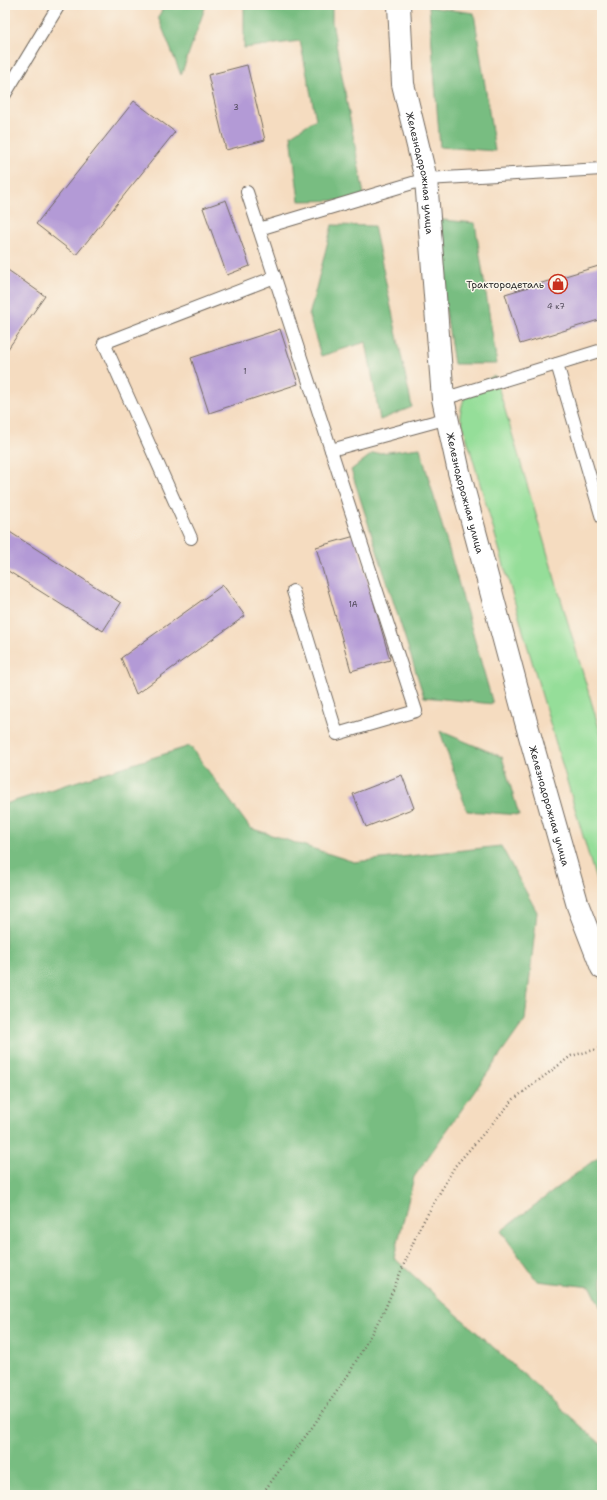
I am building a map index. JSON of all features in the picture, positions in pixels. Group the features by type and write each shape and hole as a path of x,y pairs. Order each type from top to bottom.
{"street":[{"name":"Железнодорожная улица","path":"399,5 404,84 426,179 446,408 459,472 530,737 578,906 602,968"}],"lane":[{"path":"5,94 59,5"},
{"path":"259,229 426,179 602,169"},
{"path":"247,192 416,711 337,734 293,591"},
{"path":"191,538 104,343 275,277"},
{"path":"331,450 446,408 557,364 602,350"},
{"path":"557,364 602,518"}],"path":[{"path":"261,1495 311,1429 350,1372 384,1311 418,1230 455,1166 514,1099 571,1056 602,1048"}],"green space":[{"path":"165,5 206,5 181,75 158,17"},
{"path":"244,5 332,5 332,22 365,200 299,201 291,135 316,119 300,41 244,48"},
{"path":"429,7 474,13 495,151 440,147"},
{"path":"432,219 475,223 497,364 454,364"},
{"path":"332,225 374,226 412,407 380,420 366,342 321,356 309,316"},
{"path":"495,376 602,738 602,901 460,415 464,399 470,389"},
{"path":"420,448 493,704 424,697 351,470 372,454"},
{"path":"440,731 502,757 519,815 467,811"},
{"path":"190,746 250,828 354,862 501,846 537,912 525,1020 414,1177 394,1258 602,1445 602,1495 5,1495 5,804"},
{"path":"602,1154 602,1310 591,1287 537,1281 501,1231"}],"building":[{"path":"247,65 265,140 226,150 208,75"},
{"path":"134,101 175,132 76,255 36,224"},
{"path":"226,200 250,266 227,275 203,208"},
{"path":"602,265 602,319 520,344 505,294"},
{"path":"5,268 45,296 5,353"},
{"path":"280,329 298,384 209,413 191,358"},
{"path":"5,529 121,603 103,631 5,569"},
{"path":"355,536 390,660 351,671 316,547"},
{"path":"223,585 245,616 136,694 121,658"},
{"path":"402,775 414,808 366,827 353,794"}],"place":[{"name":"Трактородеталь","path":"558,284"}]}
